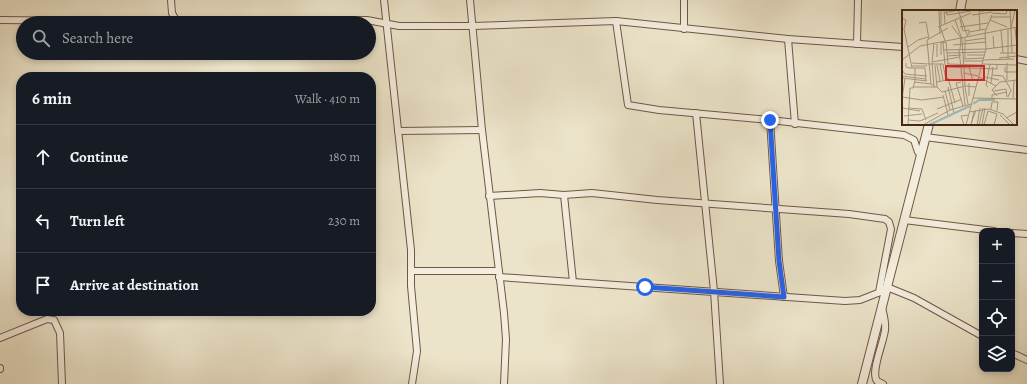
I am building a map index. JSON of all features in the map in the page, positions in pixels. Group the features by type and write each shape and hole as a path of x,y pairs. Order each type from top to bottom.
{"street":[{"path":"171,0 173,16"},
{"path":"384,0 411,250 414,331 417,351 412,384"},
{"path":"470,0 489,196 505,328 504,384"},
{"path":"684,0 684,30"},
{"path":"857,44 858,0"},
{"path":"960,10 962,0"},
{"path":"0,20 16,20"},
{"path":"376,22 399,26 473,26 616,21 684,30 902,47"},
{"path":"616,21 627,104 659,110 770,120 909,136 914,140 917,150 921,155"},
{"path":"788,39 795,124"},
{"path":"1017,59 1027,61"},
{"path":"696,113 714,291 720,384"},
{"path":"770,120 777,208 779,261 784,297"},
{"path":"884,290 929,125"},
{"path":"398,131 482,130"},
{"path":"925,137 1027,150"},
{"path":"489,196 540,193 564,195 592,193 657,200 777,208 875,217 888,220 891,229 882,308 862,384"},
{"path":"564,195 573,282"},
{"path":"904,220 979,229"},
{"path":"1015,233 1027,234"},
{"path":"411,271 498,274 573,282 854,301 867,298 884,290 914,298 979,334"},
{"path":"882,308 885,320 885,331 874,374 877,381 883,384"},
{"path":"0,338 47,319 54,320 60,333 62,384"},
{"path":"1015,354 1027,360"}],"route":[{"path":"645,287 784,297 779,261 777,208 770,120"}]}
